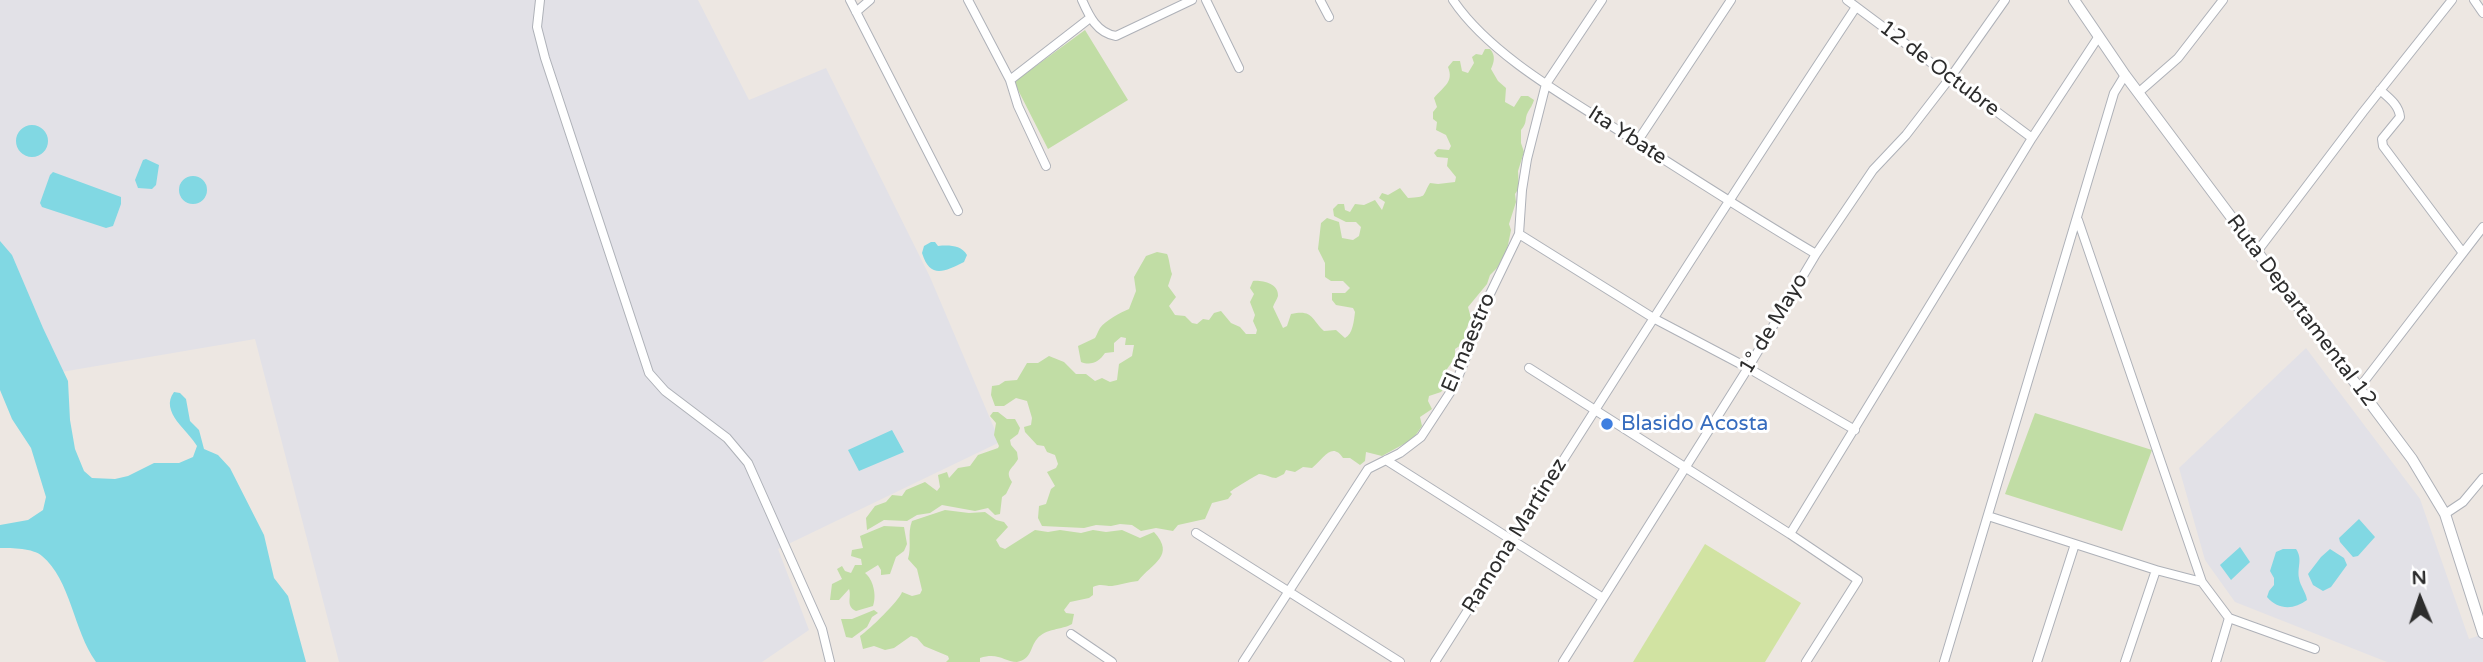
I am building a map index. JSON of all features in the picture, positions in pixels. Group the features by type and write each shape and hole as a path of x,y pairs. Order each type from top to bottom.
{"main road":[{"name":"Ruta Departamental 12","path":"2066,0 2076,5 2256,253 2412,459 2445,514 2482,629"}],"street":[{"path":"540,0 537,27 545,58 649,373 664,391 727,438 748,463 822,629 830,662"},
{"path":"850,0 958,211"},
{"path":"856,12 870,0"},
{"path":"968,0 1010,80 1018,106 1046,166"},
{"path":"1082,0 1090,19 1102,31 1116,36 1192,0"},
{"path":"1206,0 1239,68"},
{"path":"1320,0 1329,17"},
{"name":"Ita Ybate","path":"1453,0 1499,49 1546,84 1816,254"},
{"path":"1459,9 1466,0"},
{"name":"El maestro","path":"1243,662 1368,469 1421,437 1455,385 1470,347 1475,325 1520,234 1527,159 1546,84 1602,0"},
{"path":"1637,142 1731,0"},
{"name":"12 de Octubre","path":"1847,0 2032,138"},
{"name":"1° de Mayo","path":"1563,662 1748,369 1816,254 1873,170 1906,135 2005,0"},
{"path":"2138,93 2178,58 2223,0"},
{"path":"2256,253 2452,0"},
{"path":"2474,0 2483,13"},
{"name":"Ramona Martinez","path":"1435,662 1728,201 1856,7"},
{"path":"1010,80 1090,19"},
{"path":"1790,534 2032,138 2099,37"},
{"path":"1944,662 2116,86 2125,75"},
{"path":"2380,90 2398,107 2400,113 2400,117 2382,139 2384,146 2463,253"},
{"path":"2078,220 2202,582 2229,618 2315,649"},
{"path":"2359,388 2483,227"},
{"path":"1520,234 1655,319 1855,430"},
{"path":"1529,368 1858,580 1806,662"},
{"path":"1386,460 1603,598"},
{"path":"2445,514 2463,502 2483,478"},
{"path":"1988,516 2202,582"},
{"path":"1196,533 1400,662"},
{"path":"2038,662 2074,544"},
{"path":"2125,662 2156,570"},
{"path":"2216,662 2229,618"},
{"path":"1071,634 1112,662"}],"shaded area":[{"path":"0,0 698,0 749,100 826,68 930,277 1000,442 778,549 809,630 762,662 339,662 255,339 32,377 0,270"},
{"path":"2306,348 2420,499 2469,639 2483,634 2483,662 2387,662 2235,602 2205,560 2179,468"}],"green space":[{"path":"1085,30 1128,100 1048,149 1014,82"},
{"path":"1485,49 1492,52 1494,59 1491,69 1506,88 1505,102 1514,107 1521,96 1534,100 1521,130 1524,152 1518,171 1519,188 1515,194 1516,202 1509,224 1511,230 1507,250 1487,284 1468,307 1471,318 1465,332 1467,341 1455,349 1454,358 1447,369 1450,381 1441,392 1429,396 1432,409 1420,417 1422,426 1413,439 1382,456 1366,452 1365,461 1360,465 1331,451 1312,468 1303,467 1295,472 1286,470 1276,478 1259,474 1230,492 1232,494 1228,499 1212,503 1205,519 1178,525 1173,531 1156,528 1141,531 1132,525 1120,524 1084,528 1042,526 1038,518 1039,506 1046,504 1051,489 1055,486 1047,472 1058,464 1055,455 1047,452 1044,446 1037,445 1025,432 1024,427 1031,425 1032,418 1027,401 1016,398 1004,406 995,406 991,395 992,386 1017,380 1027,363 1038,363 1049,356 1064,362 1076,374 1086,374 1095,381 1102,378 1110,382 1117,380 1119,364 1132,356 1134,345 1125,345 1126,338 1121,337 1114,343 1114,352 1105,353 1091,363 1081,362 1078,346 1095,338 1100,328 1129,309 1136,291 1134,277 1146,256 1157,252 1167,254 1172,274 1168,286 1176,297 1169,306 1175,315 1185,316 1192,323 1209,320 1214,313 1221,311 1246,334 1256,334 1253,321 1255,315 1250,302 1254,294 1250,288 1253,281 1260,281 1273,285 1278,292 1273,307 1283,328 1287,326 1291,314 1304,313 1311,316 1324,331 1336,330 1345,338 1348,336 1354,323 1355,312 1353,308 1336,305 1332,300 1332,293 1345,293 1350,288 1343,281 1331,281 1325,277 1325,263 1318,249 1321,223 1327,218 1339,222 1342,238 1353,240 1359,236 1361,227 1356,222 1346,222 1334,216 1333,209 1338,204 1344,204 1345,210 1350,212 1355,204 1364,205 1375,200 1382,210 1385,202 1379,198 1382,193 1388,195 1400,188 1408,198 1419,197 1430,183 1455,182 1456,177 1447,166 1448,158 1437,157 1434,153 1438,149 1449,150 1451,146 1446,135 1436,130 1437,122 1433,119 1433,112 1437,107 1434,98 1449,80 1448,67 1453,61 1460,61 1462,71 1468,73 1474,63 1472,57 1476,54 1482,55"},
{"path":"993,412 998,412 1007,419 1015,419 1020,428 1018,434 1010,440 1018,459 1009,472 1012,482 1002,497 1000,514 995,515 988,508 975,511 942,505 930,513 917,515 907,521 884,520 867,530 866,518 875,506 886,502 892,495 902,496 906,490 925,482 937,491 940,487 938,475 947,472 949,478 958,468 970,466 978,455 998,448 994,435 996,423 990,416"},
{"path":"2035,413 2152,450 2122,531 2005,494"},
{"path":"945,510 985,512 1004,522 1008,527 996,540 1000,547 1005,549 1035,530 1081,533 1093,530 1122,530 1140,538 1154,532 1163,547 1162,553 1160,559 1138,581 1096,586 1089,598 1070,602 1064,610 1074,614 1072,624 1041,635 1028,656 1017,662 992,656 980,658 980,662 946,662 948,656 924,646 911,636 894,648 885,650 874,646 863,649 860,636 884,615 902,592 912,596 920,594 922,590 917,569 908,559 912,521"},
{"path":"884,526 904,527 907,544 904,551 896,557 890,574 881,575 878,565 865,573 874,588 873,606 856,611 853,609 849,589 839,600 830,600 832,584 842,579 837,569 842,566 845,571 851,573 855,565 862,565 861,559 851,556 852,550 863,548 860,536"},
{"path":"1705,544 1801,603 1765,662 1633,662"},
{"path":"874,610 878,613 872,617 867,627 852,638 846,637 841,619 852,619"}],"water":[{"path":"32,125 43,130 48,141 43,152 32,157 21,152 16,141 21,130"},
{"path":"143,160 159,165 156,185 152,189 138,188 135,180"},
{"path":"53,172 121,197 113,226 106,228 42,207 40,203"},
{"path":"193,176 203,180 207,190 203,200 193,204 183,200 179,190 183,180"},
{"path":"0,241 12,255 68,381 75,449 84,471 92,478 115,479 128,476 154,463 179,463 193,457 197,446 177,421 170,407 174,392 180,393 186,399 190,421 199,430 204,449 218,455 230,468 264,535 274,578 288,596 306,662 96,662 52,566 33,551 0,548 0,525 28,520 43,510 46,497 31,448 12,419 0,390"},
{"path":"931,242 938,246 958,247 967,255 964,262 938,271 929,267 922,253 924,246"},
{"path":"892,430 904,452 859,471 848,450"},
{"path":"2359,519 2375,537 2358,556 2353,557 2339,538"},
{"path":"2240,547 2250,562 2231,580 2220,565"},
{"path":"2296,549 2298,553 2299,578 2307,600 2292,607 2276,604 2267,597 2274,585 2270,571 2276,552"},
{"path":"2330,549 2344,558 2347,565 2331,587 2323,591 2313,585 2308,574"}],"place":[{"name":"Blasido Acosta","path":"1607,424"}]}
